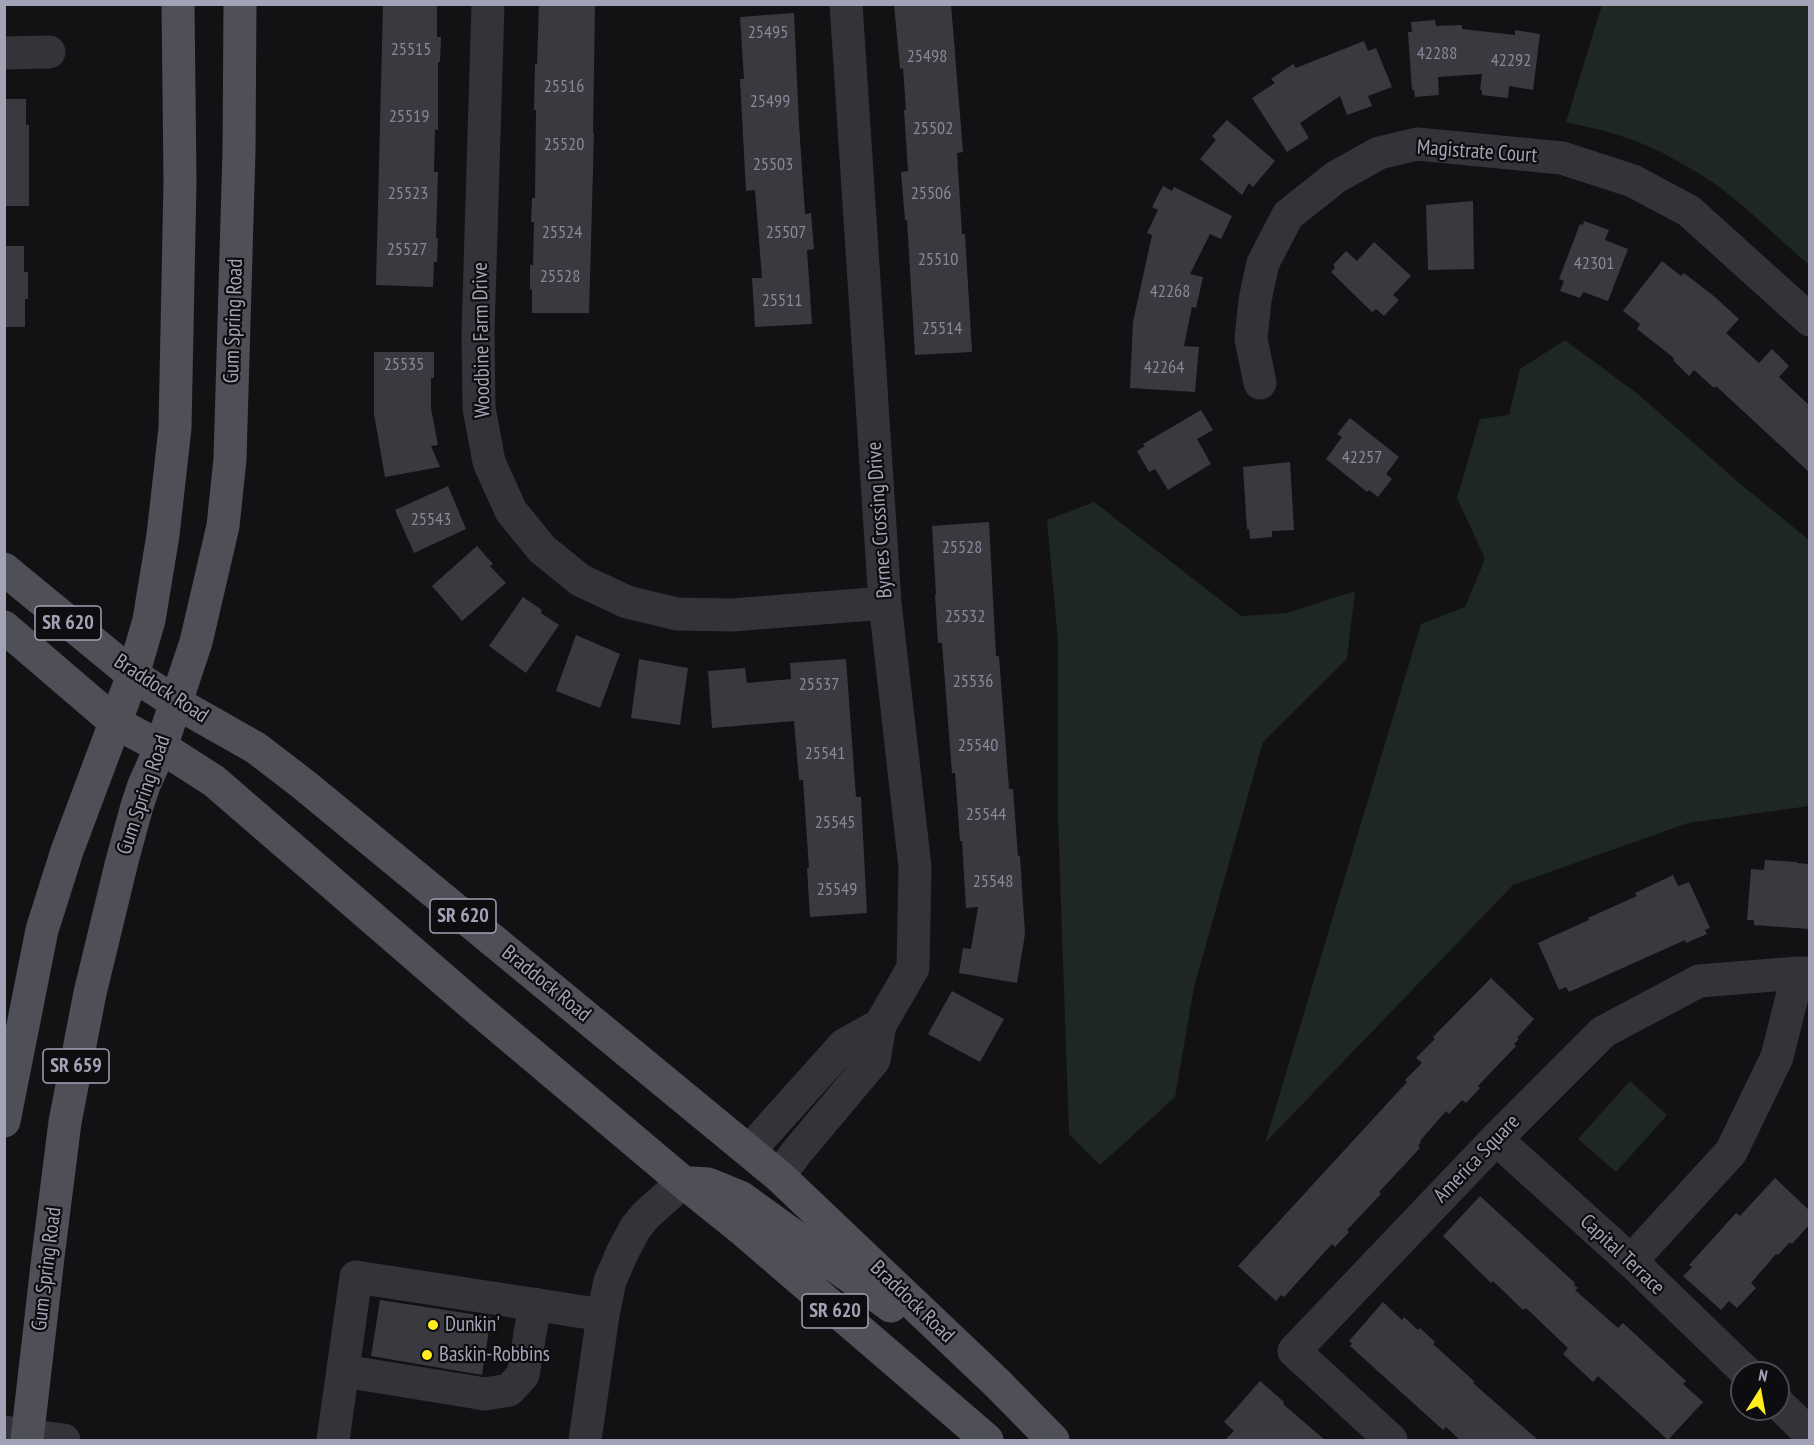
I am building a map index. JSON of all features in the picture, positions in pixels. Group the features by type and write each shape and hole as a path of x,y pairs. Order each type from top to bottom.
{"main road":[{"name":"SR 659","path":"4,1121 42,930 67,851 134,675 149,620 156,581 175,428 180,180 178,4"},
{"name":"Gum Spring Road","path":"20,1436 48,1257 65,1122 90,993 137,806 196,642 223,526 230,459 239,151 240,4"},
{"name":"Braddock Road","path":"4,569 134,675 175,702 256,748 303,784 749,1151 779,1176 997,1383 1053,1440"},
{"path":"4,627 116,723 160,747"},
{"name":"SR 620","path":"160,747 214,781 473,1005 744,1231 987,1440"},
{"path":"683,1182 708,1184 740,1197 997,1383"}],"street":[{"name":"Woodbine Farm Drive","path":"488,4 478,332 479,408 489,462 511,512 542,549 580,580 627,602 677,614 732,615 885,603"},
{"name":"Byrnes Crossing Drive","path":"779,1176 874,1060 880,1025 913,968 915,867 885,603 846,4"},
{"path":"4,53 49,52"},
{"name":"Magistrate Court","path":"1260,383 1251,339 1255,300 1263,263 1288,215 1336,177 1379,153 1417,144 1562,159 1634,181 1689,211 1809,320"},
{"path":"1631,1261 1731,1152 1777,1057 1804,973"},
{"name":"America Square","path":"1391,1440 1294,1351 1496,1138 1603,1032 1699,981 1804,973"},
{"path":"749,1151 844,1045 880,1025"},
{"name":"Capital Terrace","path":"1496,1138 1631,1261 1735,1361"},
{"path":"585,1440 610,1281 636,1227 683,1182"},
{"path":"333,1440 356,1277 603,1315"},
{"path":"344,1371 484,1394 509,1390 523,1375 535,1304"},
{"path":"1790,1415 1809,1434"},
{"path":"20,1436 64,1440"}],"shaded area":[{"path":"1602,5 1809,5 1809,265 1743,206 1700,174 1636,141 1566,122"},
{"path":"1565,340 1639,395 1738,482 1809,540 1809,806 1688,823 1513,885 1265,1143 1421,624 1465,607 1485,559 1457,498 1480,419 1509,415 1520,369"},
{"path":"1094,502 1241,616 1287,613 1355,591 1347,659 1263,742 1194,987 1175,1097 1100,1165 1069,1134 1058,818 1058,641 1047,520"},
{"path":"1630,1081 1667,1115 1616,1172 1578,1139"}],"building":[{"path":"383,4 437,4 437,37 441,37 440,62 438,62 438,130 435,129 434,172 438,172 436,238 438,238 433,287 376,285"},
{"path":"539,4 595,4 589,313 532,313 530,265 533,265 534,222 531,222 532,198 535,198 536,110 534,110"},
{"path":"894,4 951,4 963,152 957,153 962,234 965,234 972,352 915,355 907,220 905,220 901,172 908,171 904,110 906,110"},
{"path":"794,13 805,214 811,213 814,249 807,250 812,324 755,327 752,278 762,278 755,190 746,191 740,79 744,79 740,17"},
{"path":"1435,20 1436,26 1462,25 1462,29 1515,35 1515,30 1540,34 1533,90 1509,86 1508,98 1482,95 1482,90 1480,90 1482,74 1438,77 1439,95 1415,97 1414,90 1412,90 1408,32 1412,32 1411,22"},
{"path":"1364,41 1368,51 1376,48 1392,87 1368,96 1372,106 1347,115 1340,96 1300,123 1309,138 1287,152 1252,98 1275,83 1271,79 1293,64 1296,68"},
{"path":"4,99 26,99 26,125 29,125 29,206 4,206"},
{"path":"1227,120 1275,161 1253,187 1249,183 1242,195 1200,159 1216,140 1212,136"},
{"path":"1163,186 1172,191 1174,187 1232,216 1221,239 1210,234 1190,274 1203,277 1196,308 1192,307 1184,346 1199,347 1195,392 1130,388 1133,322 1152,235 1147,233 1158,210 1152,207"},
{"path":"1473,201 1474,269 1428,270 1426,205"},
{"path":"1584,221 1609,230 1605,240 1628,249 1608,301 1583,292 1580,298 1560,291 1564,281 1559,279 1580,224 1583,225"},
{"path":"1374,242 1411,276 1393,295 1399,300 1384,316 1376,309 1372,312 1331,272 1335,268 1333,265 1346,251 1357,261"},
{"path":"4,246 24,246 24,272 28,272 25,327 4,327"},
{"path":"1662,261 1681,276 1684,273 1739,319 1726,333 1759,363 1772,349 1789,366 1779,377 1809,405 1809,472 1716,386 1714,388 1694,370 1689,376 1673,360 1674,358 1637,329 1640,324 1623,311"},
{"path":"374,352 434,352 431,408 438,445 431,446 440,467 385,477 374,414"},
{"path":"1201,410 1213,430 1197,439 1211,464 1168,490 1155,469 1149,472 1137,451 1145,446 1143,444"},
{"path":"1350,418 1399,457 1386,474 1392,479 1378,497 1369,490 1367,492 1326,459 1342,437 1337,434"},
{"path":"1290,462 1294,530 1272,531 1272,537 1250,539 1249,529 1247,529 1243,467"},
{"path":"448,486 466,529 414,553 395,510"},
{"path":"989,522 996,656 999,656 1009,789 1013,789 1018,856 1020,856 1025,934 1017,983 959,973 963,948 971,949 978,907 966,908 962,841 960,841 955,773 952,773 942,643 938,643 935,595 932,526"},
{"path":"477,546 493,564 490,566 506,583 462,621 432,586"},
{"path":"523,597 559,625 526,673 489,646"},
{"path":"576,635 620,654 600,708 556,691"},
{"path":"639,659 688,668 680,725 631,718"},
{"path":"846,659 856,797 861,797 867,913 810,917 803,780 799,780 794,721 712,728 708,671 745,668 747,683 791,679 790,663"},
{"path":"1765,860 1809,864 1809,929 1754,925 1754,920 1747,920 1751,869 1764,870"},
{"path":"1673,875 1678,886 1689,882 1710,928 1705,930 1707,934 1686,943 1685,940 1569,992 1566,987 1559,990 1538,943 1637,896 1635,893"},
{"path":"1491,978 1534,1019 1517,1038 1519,1039 1514,1044 1516,1046 1478,1086 1480,1088 1466,1103 1462,1100 1449,1114 1446,1111 1420,1141 1418,1146 1420,1148 1379,1192 1381,1194 1347,1230 1349,1232 1335,1247 1332,1244 1284,1297 1281,1295 1276,1301 1238,1266 1407,1082 1405,1080 1422,1063 1416,1058 1435,1039 1433,1037"},
{"path":"952,991 1004,1019 980,1062 928,1034"},
{"path":"1775,1178 1809,1210 1809,1225 1792,1244 1790,1242 1778,1255 1776,1254 1751,1283 1756,1288 1737,1308 1729,1301 1721,1310 1683,1276 1692,1267 1689,1265 1736,1213 1740,1216"},
{"path":"1480,1196 1575,1283 1574,1285 1578,1288 1575,1290 1618,1328 1623,1323 1686,1381 1683,1384 1703,1402 1668,1440 1598,1376 1593,1382 1563,1354 1568,1348 1526,1308 1523,1310 1493,1281 1491,1283 1443,1236"},
{"path":"380,1300 491,1317 482,1375 371,1356"},
{"path":"1383,1302 1402,1320 1404,1317 1418,1330 1420,1328 1435,1342 1433,1344 1475,1382 1473,1383 1538,1440 1460,1440 1446,1427 1443,1430 1350,1346 1352,1343 1349,1341"},
{"path":"1260,1381 1325,1440 1225,1440 1234,1431 1224,1422"}],"place":[{"name":"Dunkin'","path":"433,1325"},
{"name":"Baskin-Robbins","path":"427,1355"}]}
